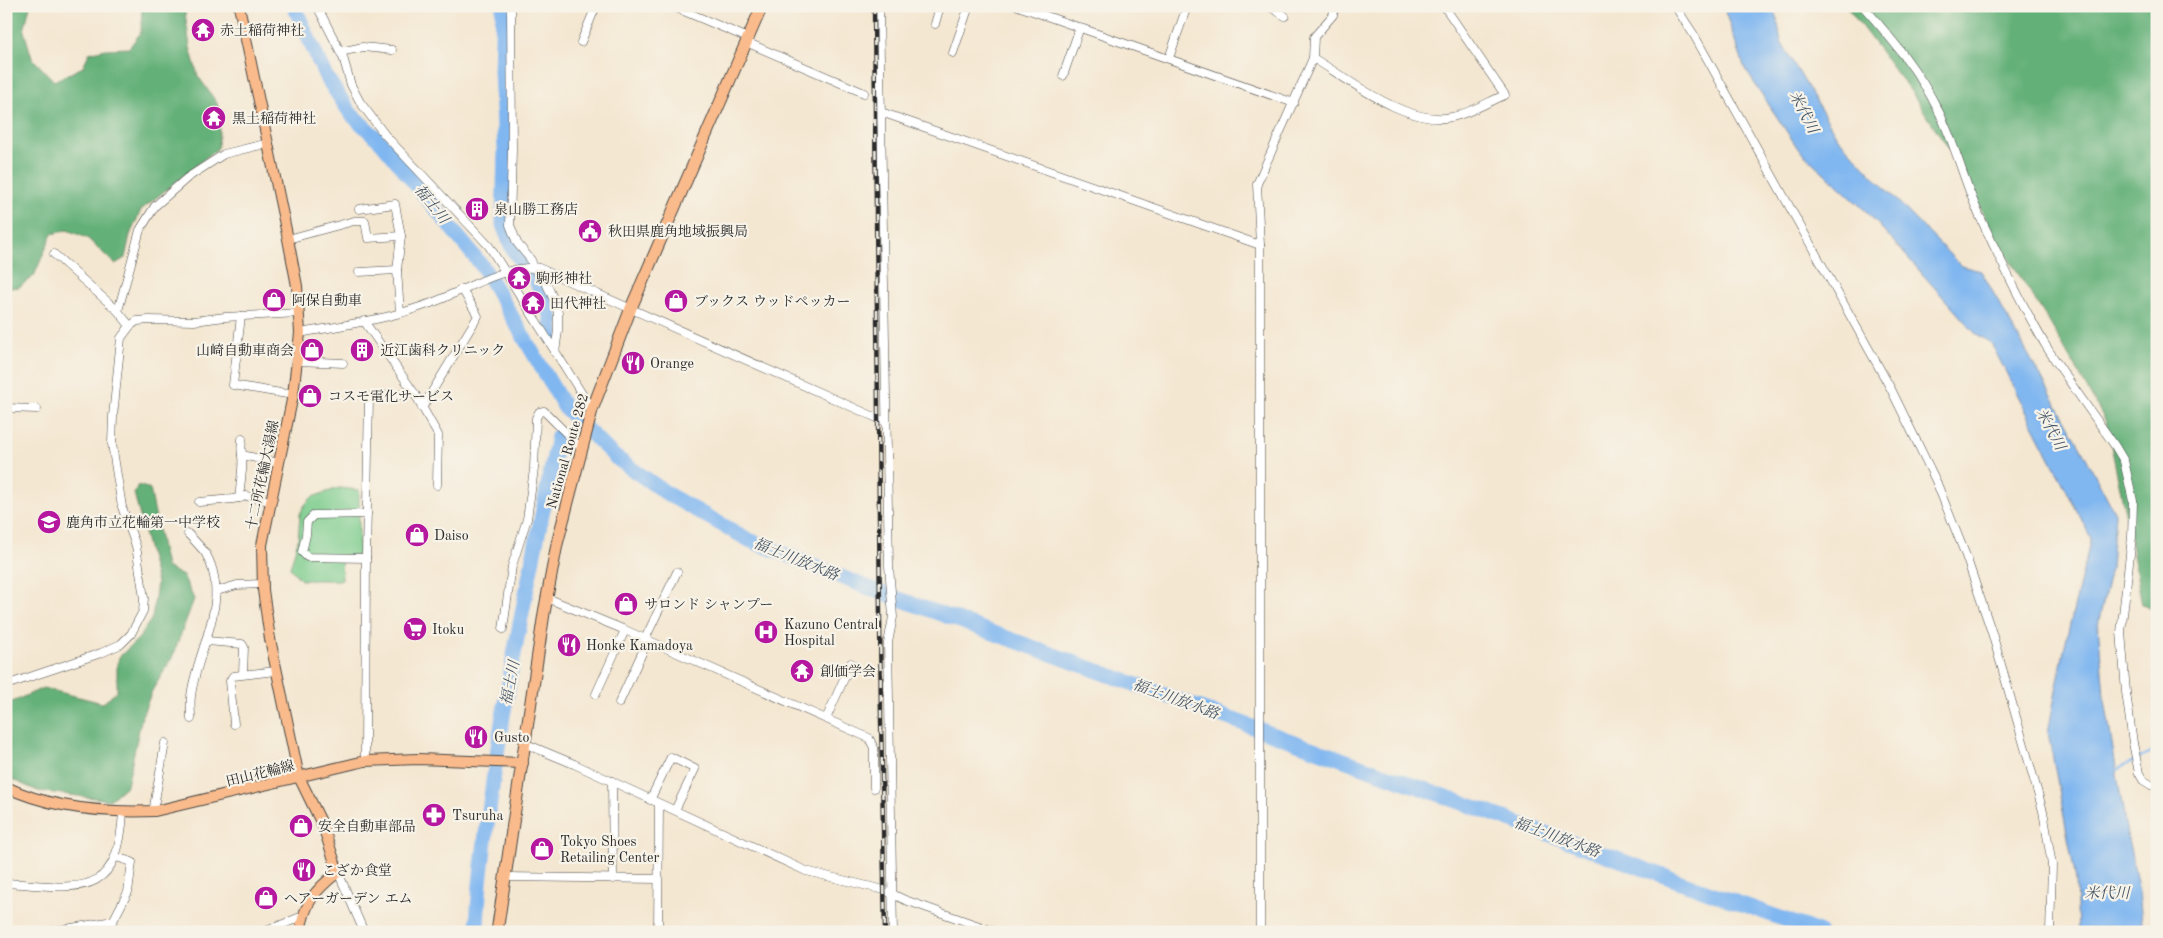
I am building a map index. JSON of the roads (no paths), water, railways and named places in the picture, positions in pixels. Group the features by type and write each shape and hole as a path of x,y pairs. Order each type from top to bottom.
{"highway":[{"name":"National Route 282","path":"497,932 547,598 557,544 592,410 631,308 762,6"}],"main road":[{"name":"十二所花輪大湯線","path":"239,6 269,143 297,286 300,333 293,395 262,545 262,584 276,670 299,777 323,826 338,872"},
{"name":"田山花輪線","path":"6,787 24,796 54,805 123,812 153,812 172,809 365,761 418,759 523,763"},
{"path":"300,932 302,916 314,893 338,872"}],"street":[{"path":"317,6 340,52 351,86 360,102 385,135 489,246 502,274 592,410"},
{"path":"511,6 512,150 510,225 517,243 531,260 528,268"},
{"path":"581,42 596,6"},
{"path":"672,6 864,93"},
{"path":"879,6 886,422 893,617 888,643 893,932"},
{"path":"935,24 940,6"},
{"path":"953,53 969,6"},
{"path":"1018,6 1294,103"},
{"path":"1169,58 1185,12 1189,6"},
{"path":"1269,6 1285,16"},
{"path":"1260,932 1260,246 1257,184 1294,103 1312,58 1314,37 1332,15 1335,6"},
{"path":"1312,58 1383,101 1422,116 1452,117 1505,95 1444,6"},
{"path":"1676,6 1891,389 1936,481 1966,556 1992,633 2043,811 2052,865 2050,932"},
{"path":"1863,6 1894,42 1916,72 1938,109 1955,149 1967,187 2013,284 2046,345 2124,462 2133,501 2132,537 2123,601 2122,654 2133,743 2140,774 2151,785 2157,786"},
{"path":"1063,76 1080,28"},
{"path":"340,52 363,47 392,50"},
{"path":"881,112 1260,246"},
{"path":"118,310 140,230 155,206 187,178 224,154 269,143"},
{"path":"359,209 395,204 401,236 397,270 400,313"},
{"path":"288,239 354,221 364,221 368,238 401,236"},
{"path":"54,254 118,310 130,326"},
{"path":"528,268 546,283 554,300 558,313 555,353"},
{"path":"300,333 400,313 448,297 466,287 502,274 528,268 539,268 886,422"},
{"path":"360,272 397,270"},
{"path":"422,408 478,316 466,287"},
{"path":"6,685 101,653 121,644 130,634 143,611 144,598 136,546 122,507 112,444 120,338 137,321 194,321 299,313"},
{"path":"241,316 233,385 293,395"},
{"path":"364,321 415,394 438,435 437,485"},
{"path":"298,361 343,363"},
{"path":"365,761 366,514 369,397 415,394"},
{"path":"6,408 37,409"},
{"path":"503,629 512,566 527,519 534,469 536,418 539,412 544,411 582,448"},
{"path":"240,498 239,486 242,455 240,450 242,439"},
{"path":"242,455 278,463"},
{"path":"199,502 247,496 270,501"},
{"path":"366,514 314,515 308,522 302,552 306,557 366,558"},
{"path":"188,534 205,553 213,571 217,591 207,641 191,695 190,719"},
{"path":"619,703 677,572"},
{"path":"217,591 237,584 262,584"},
{"path":"547,598 625,630 869,738 874,748 874,788"},
{"path":"596,694 625,630"},
{"path":"207,641 242,644 244,647 243,674"},
{"path":"826,719 851,663"},
{"path":"234,724 230,681 233,676 276,670"},
{"path":"153,812 165,743"},
{"path":"526,744 806,871 893,893 905,900 996,932"},
{"path":"650,800 671,757 695,769 675,810"},
{"path":"612,782 613,879"},
{"path":"658,932 659,804"},
{"path":"6,883 74,887 99,880 108,870 116,856 122,835 123,812"},
{"path":"48,932 112,921 128,892 132,862 116,856"},
{"path":"338,872 364,932"},
{"path":"505,877 658,879"},
{"path":"264,932 302,916"}],"water":[{"name":"米代川","path":"1723,6 1771,6 1777,18 1781,42 1837,137 1961,266 1981,271 2080,446 2115,513 2111,568 2098,625 2104,694 2126,829 2139,892 2143,932 2078,932 2076,880 2048,732 2065,645 2091,538 1991,343 1975,333 1868,213 1799,150 1745,69"}],"waterway":[{"name":"福士川放水路","path":"294,6 325,75 351,114 382,143 483,267 565,408 615,457 669,495 749,540 869,588 1819,932"},
{"name":"福士川","path":"503,6 501,71 505,150 503,225 513,250 535,279 545,300 551,316 552,336"},
{"name":"福士川","path":"477,932 484,847 497,751 558,436"},
{"path":"2116,770 2157,749"}],"railway":[{"path":"874,6 885,932"}],"place":[{"name":"赤土稲荷神社","path":"203,30"},
{"name":"黒土稲荷神社","path":"214,118"},
{"name":"泉山勝工務店","path":"477,209"},
{"name":"秋田県鹿角地域振興局","path":"590,231"},
{"name":"駒形神社","path":"519,278"},
{"name":"阿保自動車","path":"274,300"},
{"name":"ブックス ウッドペッカー","path":"676,301"},
{"name":"田代神社","path":"533,303"},
{"name":"山崎自動車商会","path":"312,350"},
{"name":"近江歯科クリニック","path":"362,350"},
{"name":"Orange","path":"633,363"},
{"name":"コスモ電化サービス","path":"310,396"},
{"name":"鹿角市立花輪第一中学校","path":"49,522"},
{"name":"Daiso","path":"417,535"},
{"name":"サロンド シャンプー","path":"626,604"},
{"name":"Itoku","path":"415,629"},
{"name":"Kazuno Central Hospital","path":"766,632"},
{"name":"Honke Kamadoya","path":"569,645"},
{"name":"創価学会","path":"802,671"},
{"name":"Gusto","path":"476,737"},
{"name":"Tsuruha","path":"434,815"},
{"name":"安全自動車部品","path":"301,826"},
{"name":"Tokyo Shoes Retailing Center","path":"542,849"},
{"name":"こざか食堂","path":"304,870"},
{"name":"ヘアーガーデン エム","path":"266,898"}]}
